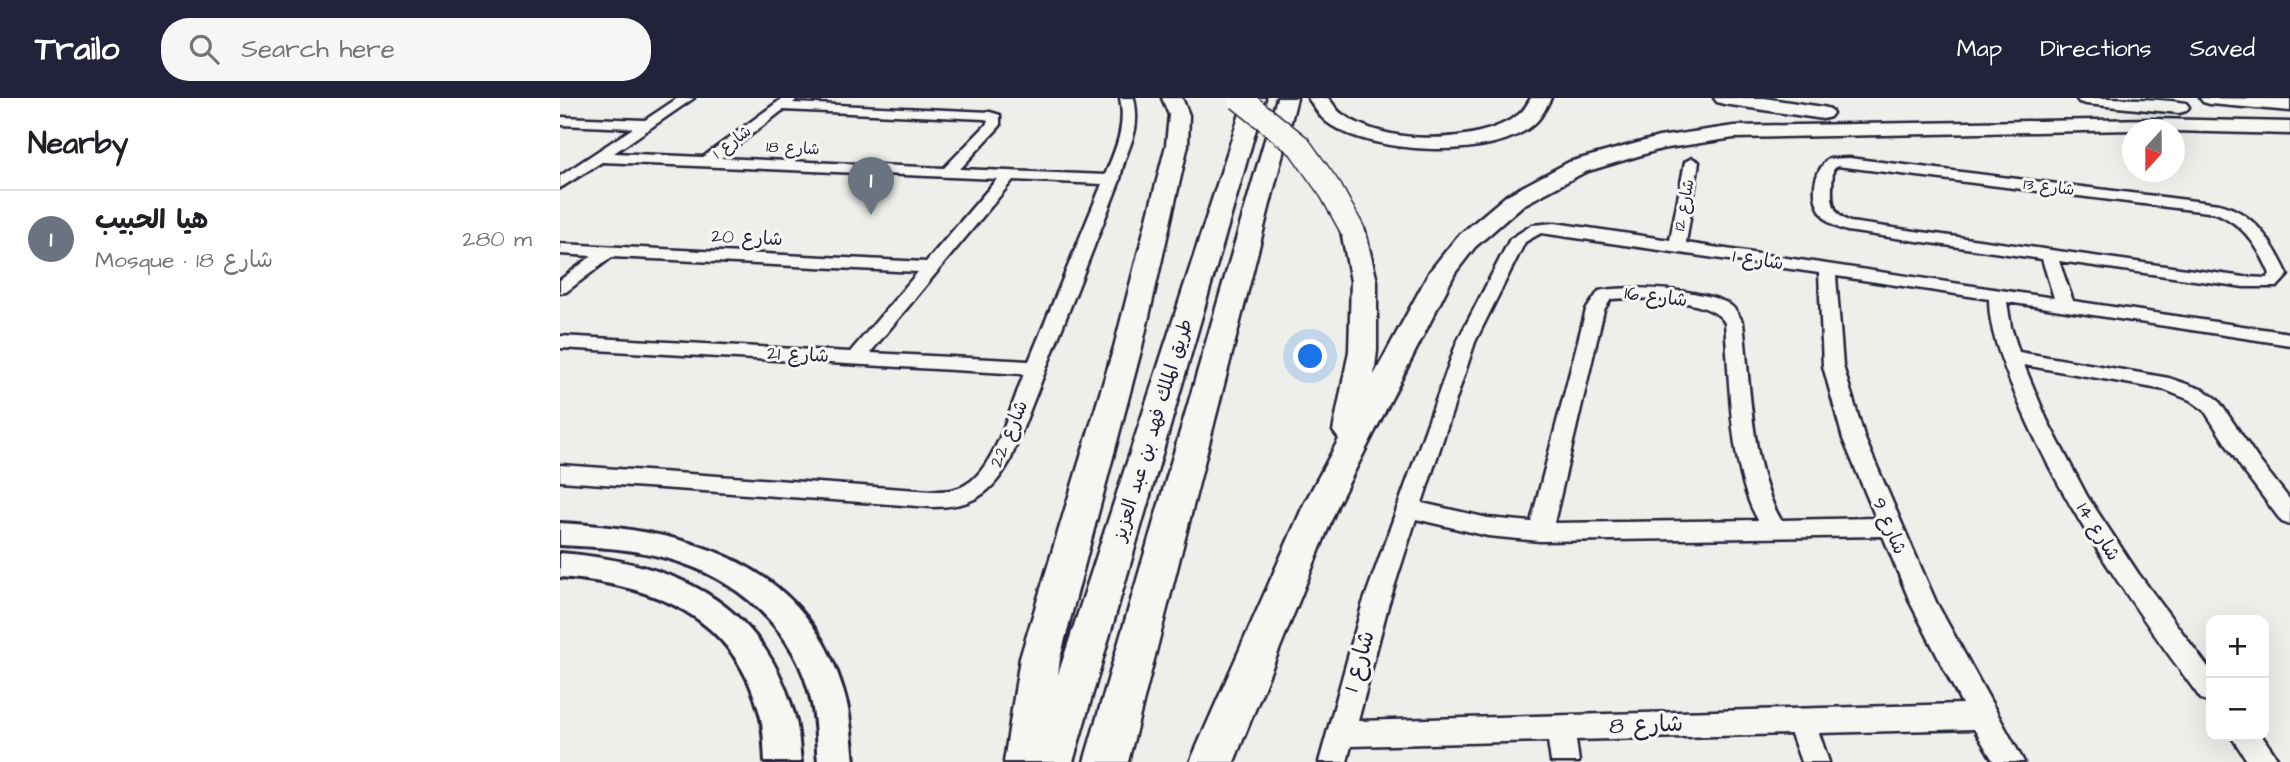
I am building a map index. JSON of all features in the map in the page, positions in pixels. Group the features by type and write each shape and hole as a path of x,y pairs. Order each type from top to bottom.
{"highway":[{"path":"1026,762 1040,657 1128,347 1177,145 1179,115 1172,98"},
{"path":"1212,762 1321,504 1351,425 1363,351 1364,281 1353,231 1331,191 1299,146 1239,98"},
{"name":"طريق الملك فهد بن عبد العزيز","path":"1051,762 1255,98"},
{"name":"طريق الملك فهد بن عبد العزيز","path":"1107,762 1287,98"},
{"path":"1318,98 1332,118 1355,131 1388,140 1429,144 1471,141 1505,131 1532,114 1541,98"},
{"path":"1724,98 1878,119 2022,126"},
{"path":"2086,98 2290,118"},
{"path":"2210,98 2290,103"},
{"path":"2266,98 2290,103"},
{"path":"1321,504 1443,271 1479,229 1515,200 1577,167 1631,149 1706,135 1768,130 2022,126 2241,126 2290,130"}],"main road":[{"path":"560,534 629,538 673,547 719,564 765,591 790,619 822,679 833,724 836,762"},
{"path":"560,565 602,569 660,585 689,597 729,625 747,645 765,677 780,730 783,762"}],"street":[{"path":"560,183 687,98"},
{"path":"891,110 904,98"},
{"name":"شارع 22","path":"560,472 932,499 961,497 977,490 993,473 1112,180 1131,126 1127,98"},
{"path":"786,102 985,115 995,118 993,126 947,173"},
{"name":"شارع 1","path":"705,162 786,102"},
{"path":"560,121 647,124"},
{"name":"شارع 18","path":"599,157 1112,180"},
{"name":"شارع 12","path":"1676,247 1692,162"},
{"name":"شارع 13","path":"1833,162 1849,162 2219,209 2240,217 2249,224 2280,275 2271,283 2252,283 2049,255 1862,229 1835,222 1825,212 1826,167 1833,162"},
{"path":"855,359 1009,175"},
{"name":"شارع 1","path":"1339,734 1375,606 1466,342 1518,239 1530,231 1544,228 2290,339"},
{"name":"شارع 20","path":"560,250 933,268"},
{"path":"560,288 607,252"},
{"path":"2049,255 2065,305"},
{"name":"شارع 9","path":"1828,270 1830,346 1838,388 1862,459 1920,594 1982,716 2010,762"},
{"name":"شارع 16","path":"1539,532 1595,310 1605,295 1621,291 1714,304 1730,315 1734,323 1750,474 1758,501 1774,528"},
{"name":"شارع 14","path":"1998,295 1998,317 2011,357 2050,451 2094,526 2145,603 2206,684"},
{"name":"شارع 21","path":"560,342 1036,368"},
{"path":"2011,357 2169,384 2197,395 2211,405 2250,464 2290,516"},
{"path":"1409,509 1488,527 1539,532 1890,527"},
{"name":"شارع 8","path":"1339,734 1982,716"},
{"path":"1801,720 1815,762"},
{"path":"1560,727 1565,762"},
{"path":"1333,762 1339,734"},
{"path":"2249,741 2266,762"}],"place":[{"name":"هيا الحبيب","path":"871,215"}]}
